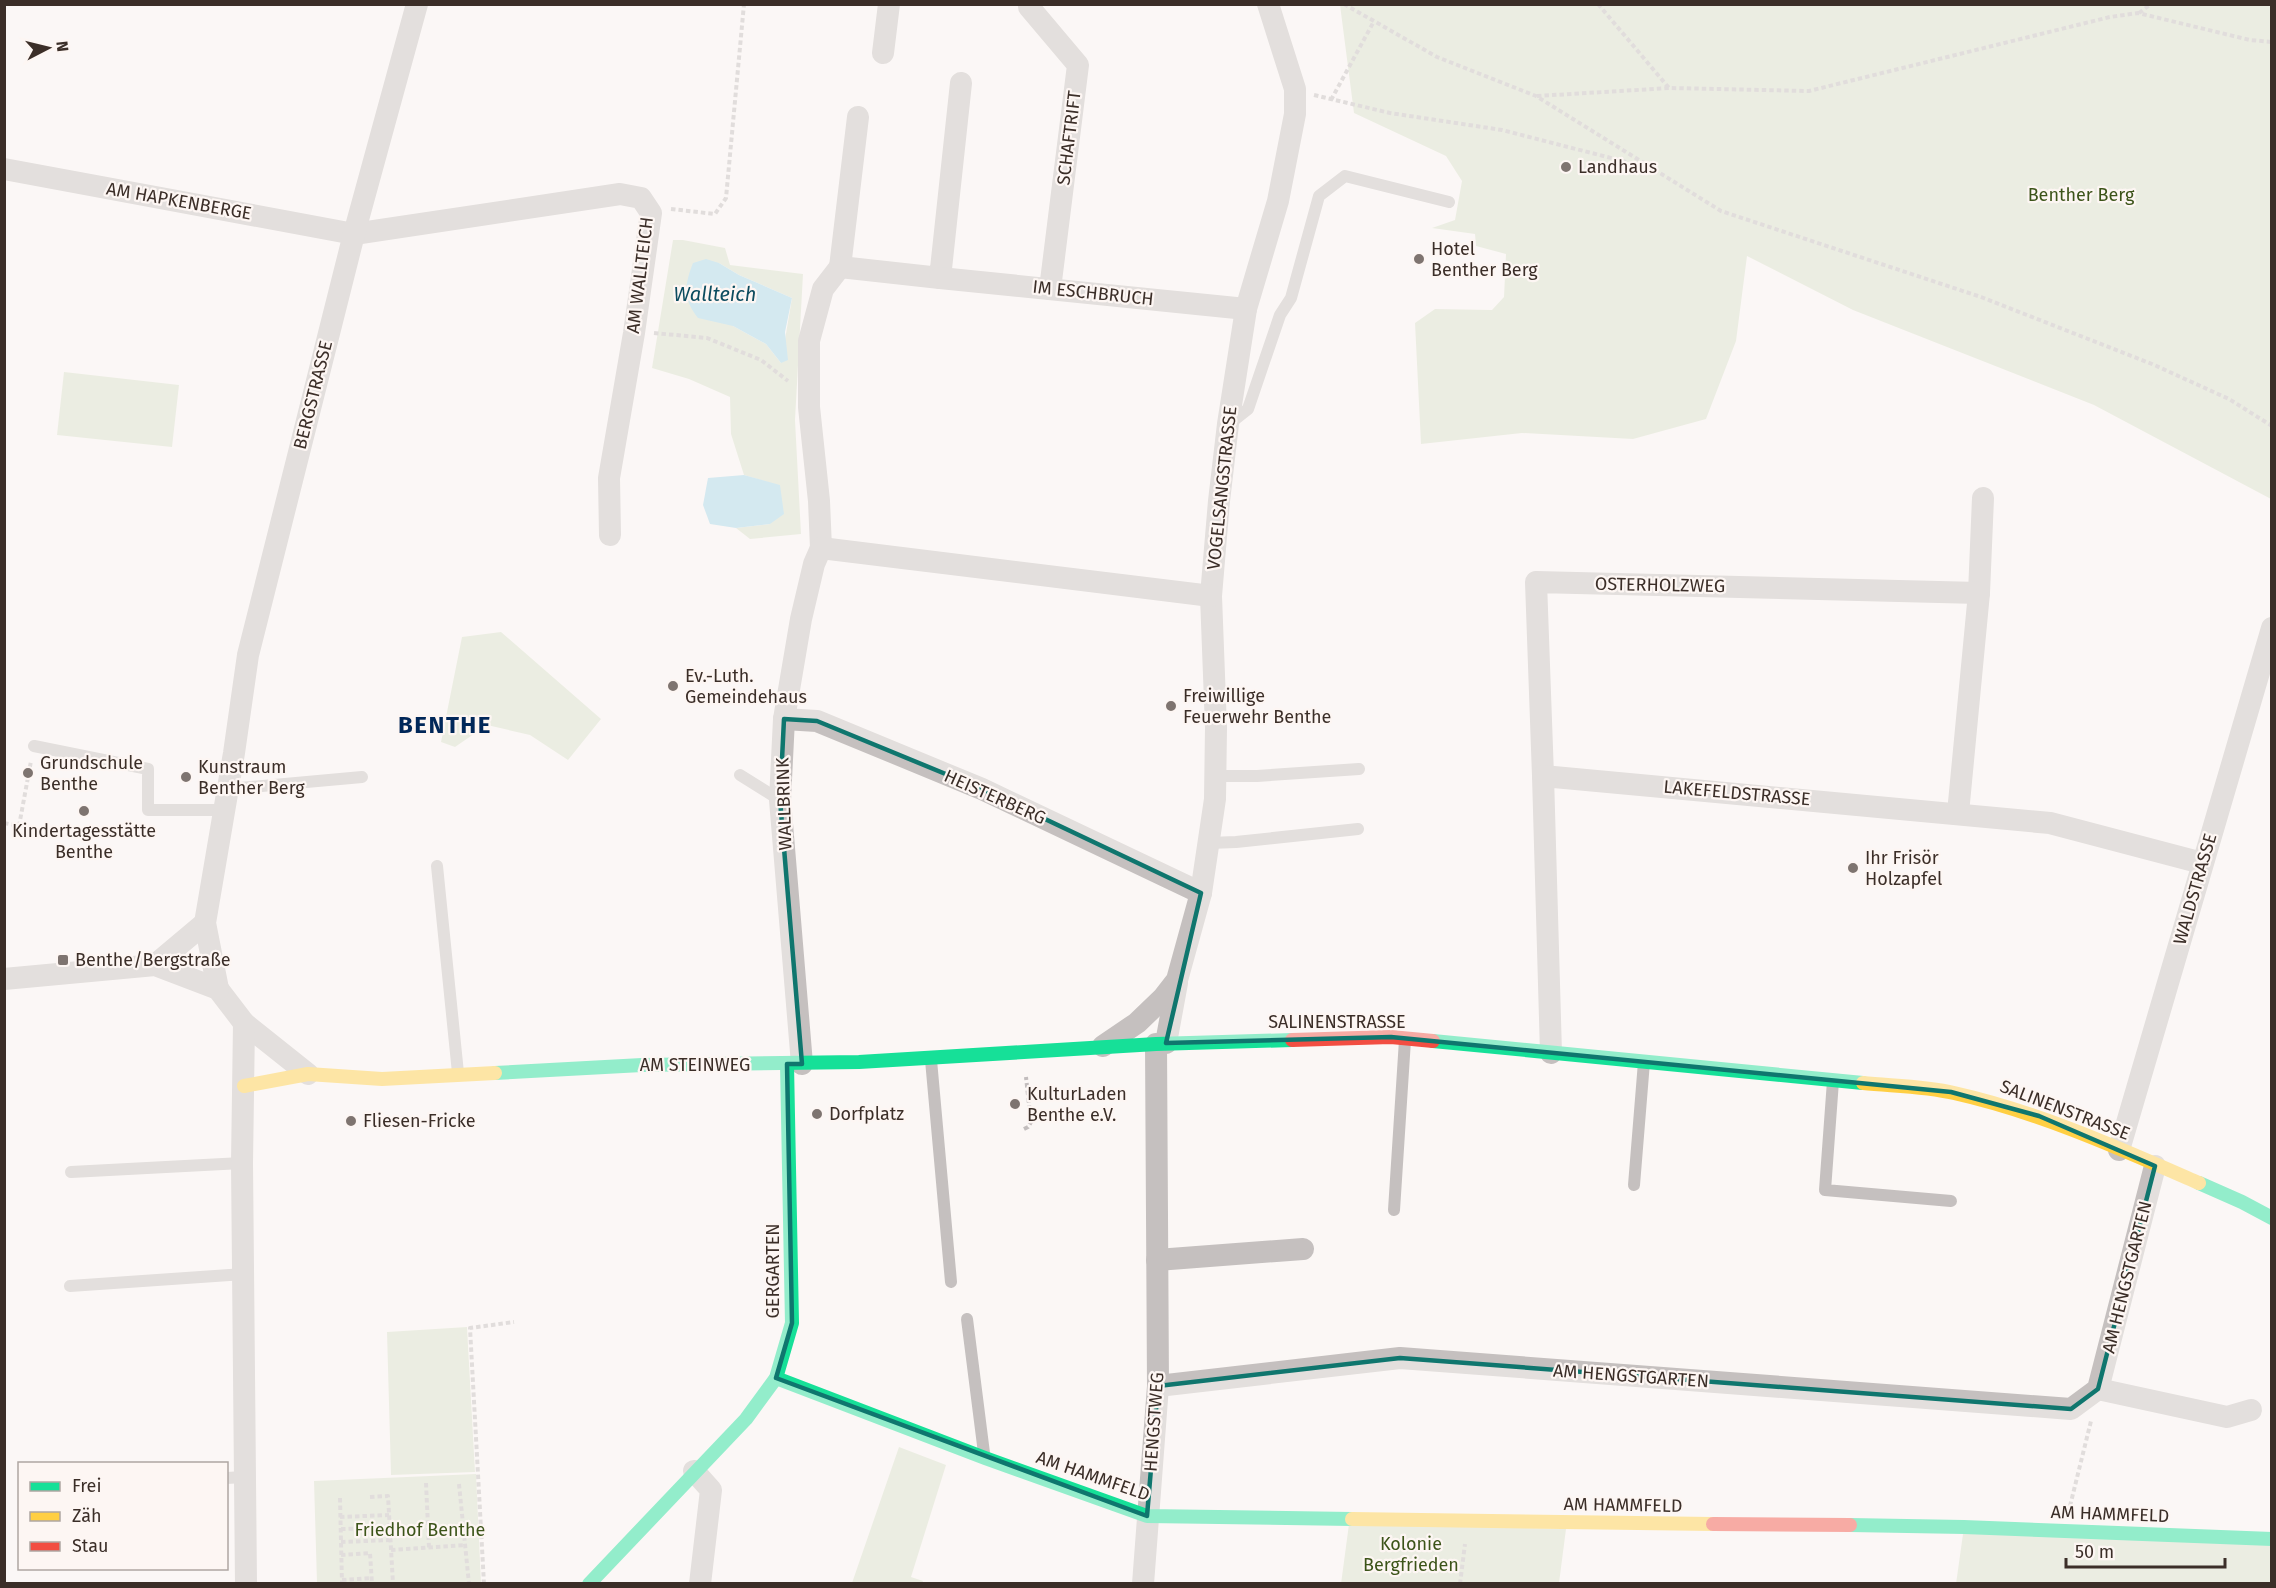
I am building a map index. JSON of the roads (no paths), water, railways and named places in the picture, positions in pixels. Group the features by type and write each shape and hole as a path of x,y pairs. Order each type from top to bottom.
{"street":[{"name":"BERGSTRASSE","path":"218,989 205,923 248,656 354,234 417,4"},
{"path":"883,53 889,4"},
{"name":"VOGELSANGSTRASSE","path":"1161,1044 1201,893 1215,799 1216,728 1211,596 1228,424 1246,309 1278,201 1295,114 1295,88 1268,4"},
{"name":"SCHAFTRIFT","path":"1028,6 1078,65 1050,289"},
{"path":"940,278 961,83"},
{"path":"840,267 858,117"},
{"name":"AM HAPKENBERGE","path":"4,169 354,234"},
{"name":"AM WALLTEICH","path":"354,234 620,194 641,198 651,213 609,478 610,535"},
{"name":"IM ESCHBRUCH","path":"840,267 1246,309"},
{"name":"WALLBRINK","path":"795,1064 780,800 784,719 801,619 813,564 820,548 819,501 809,398 809,341 823,289 840,267"},
{"path":"1958,813 1979,593 1983,498"},
{"path":"820,548 1211,596"},
{"name":"OSTERHOLZWEG","path":"1543,776 1536,582 1979,593"},
{"name":"WALDSTRASSE","path":"2119,1150 2271,628"},
{"name":"HEISTERBERG","path":"784,719 817,721 982,789 1201,893"},
{"path":"1543,776 1551,1053"},
{"name":"LAKEFELDSTRASSE","path":"1543,776 2050,823 2202,862"},
{"path":"155,965 205,923"},
{"path":"4,979 155,965 218,989 244,1023 308,1074"},
{"name":"VOGELSANGSTRASSE","path":"1102,1047 1137,1023 1178,980"},
{"path":"244,1023 242,1162 244,1274 236,1477 246,1584"},
{"name":"SALINENSTRASSE","path":"1102,1047 1391,1037 1951,1092 1995,1102 2039,1116 2242,1202 2271,1218"},
{"name":"HENGSTWEG","path":"1143,1584 1158,1386 1157,1260 1161,1044"},
{"name":"AM STEINWEG","path":"244,1086 308,1074 382,1078 642,1065 795,1064 931,1059 1102,1047"},
{"name":"GERGARTEN","path":"589,1584 694,1471 746,1419 776,1378 792,1323 795,1064"},
{"name":"AM HENGSTGARTEN","path":"1158,1386 1400,1358 2071,1409 2098,1389 2156,1166"},
{"path":"1157,1260 1303,1249"},
{"name":"AM HAMMFELD","path":"776,1378 985,1458 1147,1516 1964,1527 2271,1539"},
{"path":"2098,1389 2227,1417 2251,1410"},
{"path":"694,1471 711,1490 700,1584"}],"lane":[{"path":"1228,424 1248,409 1280,315 1291,298 1319,195 1345,176 1449,202"},
{"path":"34,746 148,769 148,810 362,777"},
{"path":"1216,776 1257,776 1359,769"},
{"path":"740,775 780,800"},
{"path":"1209,843 1358,829"},
{"path":"436,866 459,1074"},
{"path":"1394,1210 1405,1038"},
{"path":"931,1059 951,1282"},
{"path":"1634,1185 1644,1061"},
{"path":"1833,1080 1825,1190 1951,1201"},
{"path":"71,1172 242,1162"},
{"path":"70,1286 244,1274"},
{"path":"967,1319 985,1458"}],"water":[{"name":"Wallteich","path":"706,259 792,298 785,332 788,360 781,363 766,344 733,326 698,318 690,305 686,292 693,263"},
{"path":"744,475 780,485 784,514 770,524 736,528 710,524 703,505 708,478"}],"place":[{"name":"Landhaus","path":"1566,167"},
{"name":"Hotel Benther Berg","path":"1419,259"},
{"name":"Ev.-Luth. Gemeindehaus","path":"673,686"},
{"name":"Freiwillige Feuerwehr Benthe","path":"1171,706"},
{"name":"Grundschule Benthe","path":"28,773"},
{"name":"Kunstraum Benther Berg","path":"186,777"},
{"name":"Kindertagesstätte Benthe","path":"84,811"},
{"name":"Ihr Frisör Holzapfel","path":"1853,868"},
{"name":"Benthe/Bergstraße","path":"63,960"},
{"name":"KulturLaden Benthe e.V.","path":"1015,1104"},
{"name":"Dorfplatz","path":"817,1114"},
{"name":"Fliesen-Fricke","path":"351,1121"}],"district":[{"name":"BENTHE","path":"445,725"}],"park label":[{"name":"Benther Berg","path":"2081,195"},
{"name":"Friedhof Benthe","path":"420,1530"},
{"name":"Kolonie Bergfrieden","path":"1411,1554"}]}
